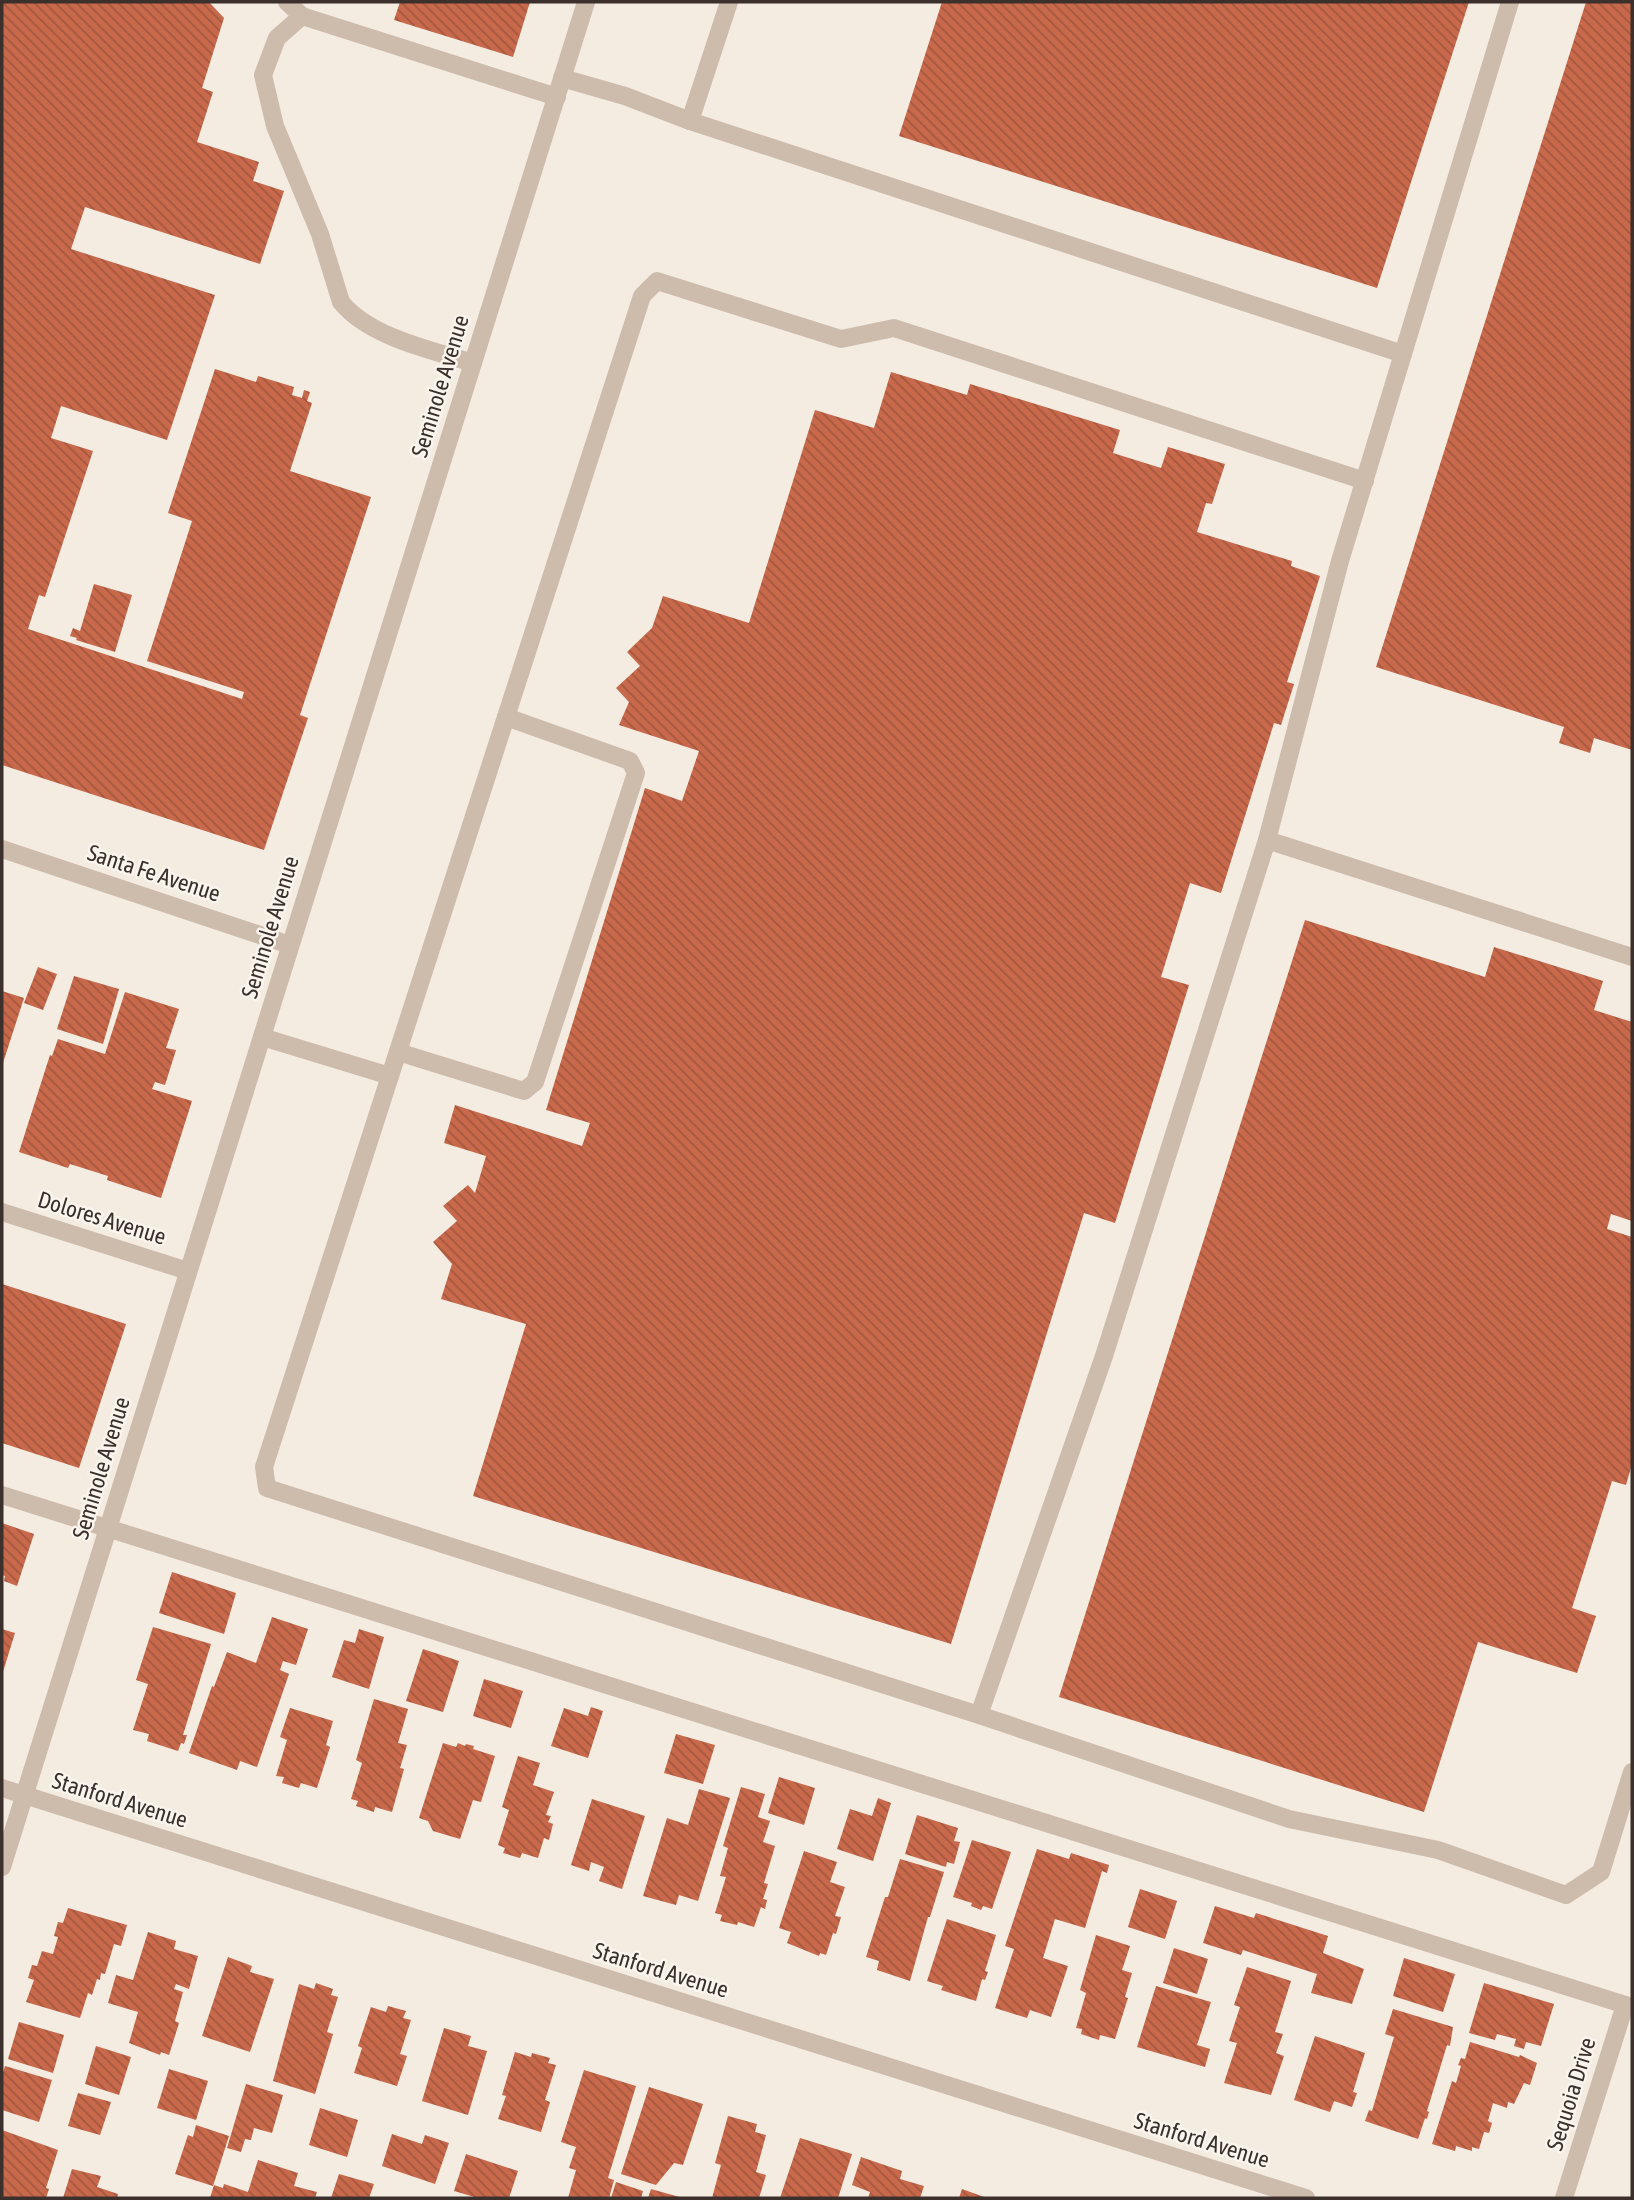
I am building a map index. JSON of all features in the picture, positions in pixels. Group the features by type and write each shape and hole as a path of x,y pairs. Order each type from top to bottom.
{"street":[{"path":"288,2 302,16 556,97"},
{"name":"Seminole Avenue","path":"2,1867 586,2"},
{"path":"690,121 729,2"},
{"path":"979,1715 1104,1356 1267,840 1340,561 1510,2"},
{"path":"302,16 277,38 263,75 275,126 320,234 341,302 365,324 419,346 473,363"},
{"path":"562,78 625,96 690,121 1403,354"},
{"path":"1365,481 894,328 841,339 657,281 642,296 264,1467 267,1488 979,1715 1289,1819 1438,1850 1566,1895 1601,1872 1632,1772"},
{"path":"398,1052 524,1091 535,1082 636,773 630,761 506,717"},
{"path":"1267,840 1632,957"},
{"name":"Santa Fe Avenue","path":"2,849 290,945"},
{"path":"262,1037 390,1076"},
{"name":"Dolores Avenue","path":"2,1212 188,1271"},
{"path":"2,1495 1628,2006"},
{"name":"Stanford Avenue","path":"2,1788 1306,2198"},
{"name":"Sequoia Drive","path":"1564,2198 1628,2006"}],"building":[{"path":"2,2 209,2 224,18 202,88 213,92 197,142 259,162 253,181 284,191 260,264 85,207 71,249 215,295 167,440 61,406 51,438 93,451 45,597 39,595 28,629 242,699 244,692 147,661 192,521 168,513 215,369 256,382 258,376 294,387 292,395 302,398 304,390 310,392 307,401 312,403 290,471 371,497 300,715 308,718 264,850 2,765"},
{"path":"400,2 530,2 513,57 394,20"},
{"path":"942,2 1469,2 1377,288 899,136"},
{"path":"1586,2 1632,2 1632,750 1594,738 1590,753 1559,743 1564,727 1376,667"},
{"path":"891,372 967,395 970,384 1120,430 1113,453 1161,468 1168,447 1225,464 1212,504 1206,503 1197,532 1292,561 1291,566 1320,576 1287,682 1294,684 1281,725 1274,723 1221,893 1190,883 1161,977 1189,985 1115,1223 1084,1213 951,1644 473,1496 526,1324 441,1299 452,1264 433,1242 457,1221 443,1206 468,1185 475,1193 486,1156 444,1143 455,1105 582,1146 590,1123 546,1110 645,788 682,801 699,751 619,725 629,702 616,688 640,666 627,652 652,628 663,596 749,623 815,410 874,428"},
{"path":"94,584 132,595 115,652 70,636 73,628 80,631"},
{"path":"1305,920 1485,977 1494,947 1603,981 1594,1010 1632,1022 1632,1221 1611,1214 1607,1229 1632,1237 1632,1464 1626,1485 1612,1481 1572,1608 1596,1616 1577,1673 1478,1642 1424,1812 1059,1697"},
{"path":"38,967 57,974 43,1010 24,1003"},
{"path":"74,976 119,989 103,1044 57,1029"},
{"path":"2,991 24,998 2,1066"},
{"path":"125,992 179,1009 166,1048 176,1050 165,1085 155,1082 152,1089 192,1101 161,1198 107,1180 108,1176 70,1164 68,1168 19,1152 50,1055 52,1056 58,1039 105,1054"},
{"path":"2,1284 126,1324 79,1468 2,1443"},
{"path":"2,1523 34,1534 17,1586 4,1581 5,1576 2,1575"},
{"path":"172,1572 236,1593 224,1634 159,1613"},
{"path":"272,1617 308,1629 296,1665 283,1661 280,1670 289,1674 257,1767 240,1761 237,1770 189,1753 227,1652 256,1663"},
{"path":"153,1627 211,1644 183,1735 187,1735 178,1751 147,1741 149,1734 133,1730 148,1684 136,1680"},
{"path":"2,1629 15,1633 2,1675"},
{"path":"359,1629 384,1637 369,1689 332,1677 344,1640 355,1643"},
{"path":"423,1649 459,1661 443,1712 406,1701"},
{"path":"484,1679 523,1691 511,1728 473,1716"},
{"path":"374,1699 408,1709 398,1743 407,1745 400,1768 404,1769 392,1812 375,1807 374,1812 356,1806 358,1801 351,1799 362,1763 356,1760"},
{"path":"591,1707 603,1711 588,1758 551,1746 564,1708 588,1716"},
{"path":"290,1708 333,1721 326,1745 330,1747 317,1788 301,1783 299,1788 282,1783 284,1777 276,1776 287,1740 280,1737"},
{"path":"676,1734 715,1745 703,1784 664,1773"},
{"path":"443,1743 456,1747 458,1743 474,1746 473,1749 495,1756 481,1802 473,1800 460,1839 433,1831 428,1821 419,1818"},
{"path":"518,1756 540,1763 533,1785 554,1792 546,1815 551,1816 548,1822 553,1824 549,1840 544,1838 538,1858 522,1853 520,1858 503,1853 505,1848 498,1845 509,1810 502,1807"},
{"path":"779,1777 815,1788 804,1825 768,1813"},
{"path":"741,1787 765,1794 758,1817 770,1821 763,1842 775,1846 764,1883 768,1884 763,1899 767,1900 765,1909 761,1907 754,1927 738,1922 737,1925 720,1921 722,1915 715,1913 726,1877 720,1876 728,1848 723,1846"},
{"path":"699,1789 730,1798 698,1901 679,1895 676,1905 643,1896 667,1818 688,1825"},
{"path":"878,1798 891,1803 873,1861 837,1849 850,1809 872,1816"},
{"path":"592,1799 645,1816 622,1889 599,1881 604,1867 591,1862 589,1871 571,1865"},
{"path":"917,1815 958,1828 954,1841 960,1842 954,1864 947,1862 946,1867 905,1854"},
{"path":"972,1840 1011,1852 992,1909 983,1906 981,1910 971,1906 972,1903 953,1897"},
{"path":"1037,1849 1069,1859 1071,1853 1109,1865 1107,1873 1102,1871 1085,1928 1055,1919 1043,1958 1068,1966 1051,2017 1030,2010 1027,2018 995,2008 1014,1949 1005,1946"},
{"path":"804,1851 837,1862 830,1882 845,1887 835,1916 841,1917 826,1955 820,1953 819,1956 787,1943 791,1932 779,1928"},
{"path":"900,1859 944,1872 910,1981 877,1970 879,1961 866,1957"},
{"path":"1140,1889 1177,1901 1165,1939 1128,1927"},
{"path":"1215,1906 1254,1918 1256,1913 1328,1936 1323,1953 1364,1969 1352,2004 1311,1993 1317,1974 1243,1950 1241,1955 1203,1943"},
{"path":"68,1908 127,1925 121,1946 114,1944 105,1974 101,1973 100,1980 97,1979 92,1995 88,1993 80,2018 26,2002 34,1980 28,1978 32,1965 37,1966 42,1951 53,1954 58,1937 54,1936 58,1922 63,1923"},
{"path":"947,1919 996,1935 985,1971 988,1972 985,1980 982,1979 976,2001 941,1990 943,1986 927,1981"},
{"path":"148,1932 176,1941 174,1949 198,1956 189,1989 176,1984 174,1989 183,1992 175,2021 179,2023 169,2055 161,2052 160,2055 129,2043 138,2012 108,2003 116,1975 133,1980"},
{"path":"1096,1935 1130,1946 1122,1970 1132,1973 1125,1997 1128,1998 1115,2039 1100,2035 1099,2040 1081,2034 1082,2029 1076,2028 1086,1993 1080,1990"},
{"path":"1174,1948 1208,1959 1197,1994 1163,1983"},
{"path":"228,1957 252,1966 250,1972 274,1979 250,2052 202,2036"},
{"path":"1404,1958 1455,1974 1443,2012 1393,1996"},
{"path":"1247,1967 1291,1981 1275,2032 1283,2034 1276,2053 1284,2056 1271,2095 1224,2083 1237,2043 1229,2041 1240,2007 1234,2005"},
{"path":"316,1983 333,1989 331,1995 338,1997 327,2032 333,2034 315,2094 273,2081 299,1984 314,1989"},
{"path":"1484,1983 1554,2004 1541,2046 1526,2042 1524,2049 1514,2046 1516,2039 1497,2034 1495,2040 1469,2033"},
{"path":"1156,1986 1211,2002 1197,2045 1210,2049 1205,2067 1137,2047"},
{"path":"388,2006 406,2011 403,2018 411,2020 400,2054 407,2056 397,2086 354,2073 362,2048 358,2046 371,2007 386,2012"},
{"path":"1393,2009 1453,2027 1450,2046 1447,2045 1427,2119 1425,2118 1418,2139 1365,2121 1369,2110 1372,2111 1394,2037 1385,2034"},
{"path":"19,2022 64,2035 53,2073 8,2059"},
{"path":"444,2028 471,2036 468,2046 487,2051 468,2115 422,2101"},
{"path":"1315,2036 1365,2053 1353,2092 1357,2093 1352,2107 1334,2101 1330,2112 1294,2100"},
{"path":"1470,2042 1519,2057 1520,2055 1537,2063 1530,2085 1524,2083 1514,2104 1508,2102 1507,2108 1493,2103 1488,2121 1492,2123 1489,2133 1484,2132 1479,2149 1472,2147 1472,2151 1456,2146 1455,2151 1432,2144 1452,2081 1456,2083 1461,2066 1458,2065 1461,2058 1465,2059"},
{"path":"96,2046 131,2057 119,2095 85,2084"},
{"path":"515,2052 531,2057 532,2053 550,2058 548,2063 556,2065 545,2100 550,2102 541,2132 498,2119"},
{"path":"5,2066 52,2080 39,2122 2,2110 2,2076"},
{"path":"169,2069 208,2081 196,2120 157,2108"},
{"path":"584,2070 636,2086 608,2178 614,2180 609,2198 568,2198 576,2170 569,2168 576,2147 561,2142"},
{"path":"246,2084 283,2095 272,2133 254,2128 251,2140 245,2139 241,2152 227,2148"},
{"path":"649,2087 703,2104 683,2165 674,2163 656,2185 621,2174"},
{"path":"78,2093 111,2102 100,2135 68,2126"},
{"path":"320,2108 358,2120 347,2157 309,2145"},
{"path":"728,2116 757,2124 755,2132 766,2135 756,2172 766,2175 759,2198 712,2198 721,2165 715,2163"},
{"path":"196,2125 229,2136 213,2186 175,2174 188,2135 193,2137"},
{"path":"2,2130 58,2150 46,2188 49,2189 46,2198 2,2198"},
{"path":"392,2134 422,2144 425,2135 449,2143 435,2184 382,2166"},
{"path":"800,2138 852,2154 838,2198 780,2198"},
{"path":"466,2154 518,2171 509,2198 478,2198 454,2191"},
{"path":"861,2157 902,2171 900,2179 924,2186 920,2198 868,2198 870,2192 852,2185"},
{"path":"258,2160 298,2173 294,2186 317,2192 315,2198 210,2198 214,2185 223,2188 224,2184 248,2192"},
{"path":"72,2169 101,2176 97,2187 118,2194 117,2198 63,2198"},
{"path":"339,2174 374,2184 369,2198 331,2198"},
{"path":"616,2182 643,2191 641,2198 611,2198"},
{"path":"651,2189 683,2198 648,2198"},
{"path":"962,2189 987,2198 959,2198"}]}
